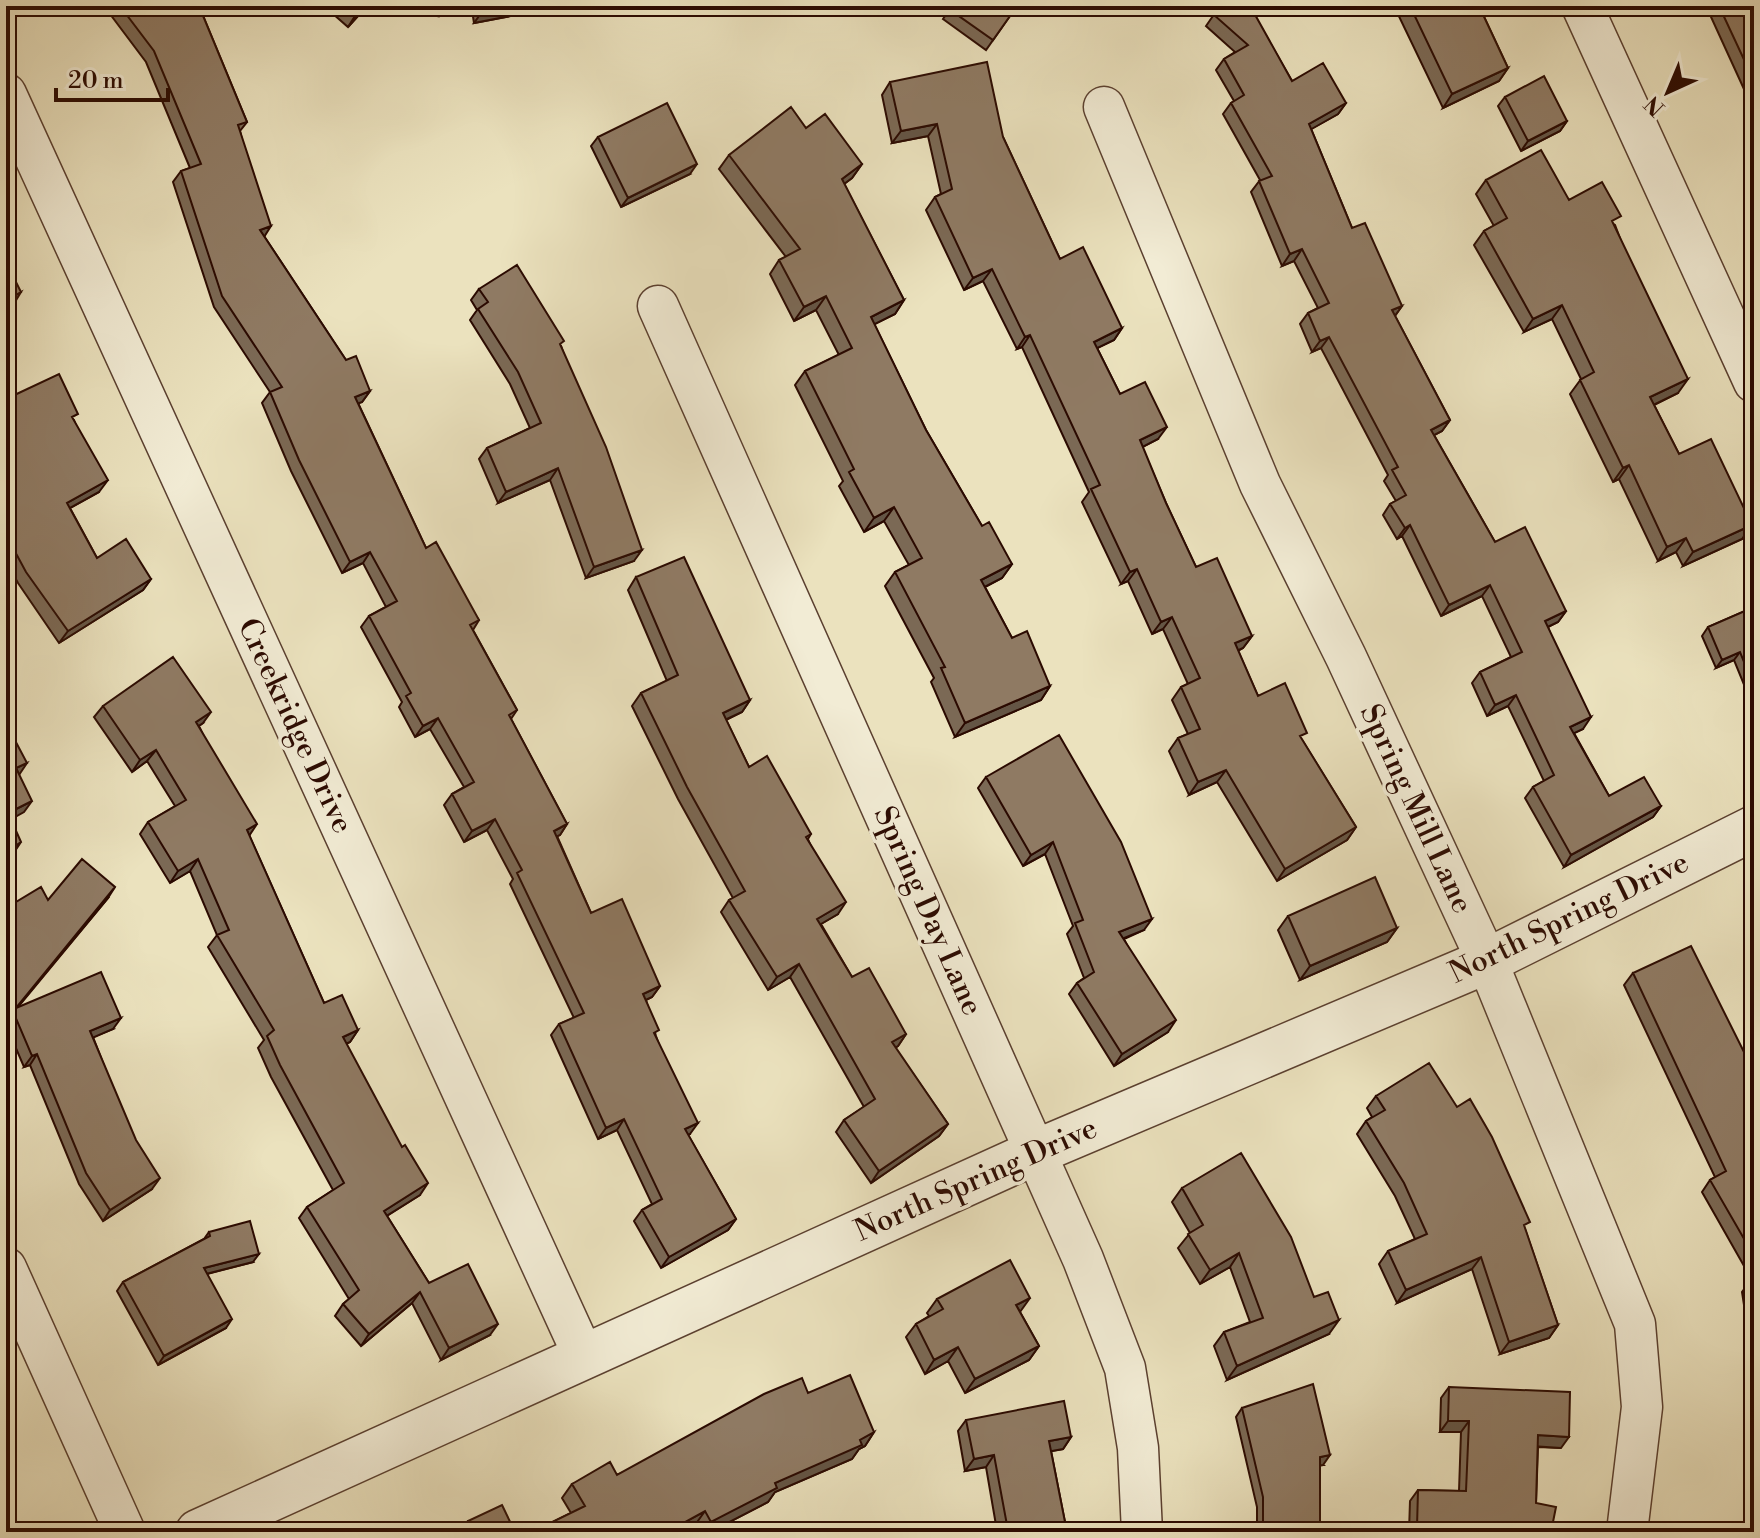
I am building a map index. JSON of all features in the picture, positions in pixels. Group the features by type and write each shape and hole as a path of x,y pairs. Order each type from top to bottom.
{"street":[{"path":"1582,6 1754,382"},
{"name":"Creekridge Drive","path":"6,94 584,1357"},
{"name":"Spring Mill Lane","path":"1104,107 1260,484 1346,657 1487,961 1635,1324 1642,1407 1627,1532"},
{"name":"Spring Day Lane","path":"658,306 1083,1259 1125,1368 1138,1448 1142,1532"},
{"name":"North Spring Drive","path":"198,1532 1036,1152 1487,961 1754,828"},
{"path":"6,1268 125,1532"}],"building":[{"path":"120,6 199,6 247,122 238,125 271,226 260,230 346,360 356,356 370,391 355,397 426,548 436,542 479,620 470,625 517,710 509,715 567,824 554,831 591,913 622,899 660,986 643,994 659,1030 654,1033 698,1123 685,1129 736,1219 669,1257 642,1210 662,1199 624,1119 606,1128 559,1024 584,1013 517,873 522,870 495,819 472,831 452,794 474,782 438,718 423,726 406,696 411,693 369,616 397,601 370,552 350,562 299,460 270,392 282,387 222,296 181,171 201,164 154,51"},
{"path":"349,6 364,6 357,13"},
{"path":"481,6 513,6 482,12"},
{"path":"952,6 1017,6 993,40 949,9"},
{"path":"1222,6 1257,6 1253,11 1292,81 1323,63 1346,103 1309,124 1352,228 1365,223 1402,306 1392,310 1450,420 1431,430 1495,542 1525,527 1566,611 1545,621 1591,717 1570,727 1609,796 1644,777 1661,806 1571,855 1533,787 1554,775 1516,695 1495,705 1480,672 1522,652 1490,585 1449,605 1410,525 1405,528 1390,504 1406,495 1392,470 1398,467 1329,337 1320,341 1308,313 1329,303 1302,249 1290,254 1259,181 1272,176 1231,103 1244,95 1224,59 1248,45 1214,15"},
{"path":"1410,6 1479,6 1508,68 1452,94"},
{"path":"1719,6 1754,6 1754,81"},
{"path":"987,62 1003,137 1060,259 1083,247 1122,328 1094,342 1120,394 1145,382 1167,427 1140,440 1196,567 1217,558 1252,636 1235,643 1258,696 1285,683 1307,733 1300,736 1356,827 1285,869 1226,770 1198,782 1178,738 1200,729 1181,687 1200,678 1172,617 1161,622 1137,569 1130,572 1091,489 1100,485 1030,335 1025,337 992,269 973,278 935,197 952,189 937,124 901,131 890,82"},
{"path":"1544,76 1567,121 1528,141 1505,97"},
{"path":"667,103 697,164 628,198 598,137"},
{"path":"791,107 806,128 825,114 862,164 842,179 904,300 871,317 926,430 982,526 989,522 1012,564 981,580 1012,638 1027,631 1050,686 965,723 941,668 945,667 895,572 922,558 894,507 874,518 849,472 854,469 805,371 852,348 826,296 804,307 779,260 800,249 729,155"},
{"path":"1541,150 1569,200 1602,182 1621,216 1612,221 1688,379 1650,397 1679,454 1711,439 1752,525 1693,552 1686,538 1667,547 1629,465 1623,468 1580,380 1594,372 1562,305 1533,319 1484,231 1507,218 1486,180"},
{"path":"6,262 21,292 7,300 13,311 6,315"},
{"path":"517,265 564,341 560,344 606,447 642,550 594,567 558,468 506,492 487,448 541,423 518,372 478,309 488,302 479,289"},
{"path":"59,374 78,414 72,417 108,480 67,503 97,558 126,539 151,579 68,631 26,572 6,535 6,483 12,479 6,465 6,399"},
{"path":"684,557 750,700 723,713 749,767 767,756 811,834 806,837 846,902 817,919 852,977 869,968 906,1034 892,1042 948,1124 879,1171 844,1120 875,1099 799,964 777,977 729,900 745,891 687,787 641,693 678,675 636,577"},
{"path":"1754,607 1754,686 1740,652 1722,660 1708,627"},
{"path":"173,657 211,712 196,722 257,824 247,830 324,1003 342,995 358,1030 343,1037 402,1147 405,1145 428,1183 384,1211 429,1283 468,1264 498,1324 449,1348 420,1292 369,1334 343,1304 359,1290 307,1207 344,1183 280,1065 267,1036 274,1030 217,935 229,930 198,859 178,871 148,822 186,800 156,750 140,760 103,706"},
{"path":"9,729 27,763 16,768 32,801 8,813 21,842 6,852 6,730"},
{"path":"1059,735 1121,842 1152,919 1119,932 1176,1020 1122,1054 1077,983 1094,972 1075,923 1083,920 1053,842 1031,855 986,777"},
{"path":"82,859 115,887 16,1008 101,972 121,1018 90,1031 136,1140 160,1178 110,1210 86,1173 37,1054 32,1056 6,995 6,908 41,887 48,900"},
{"path":"1375,877 1397,928 1310,966 1288,916"},
{"path":"1691,946 1754,1072 1754,1256 1710,1180 1726,1171 1633,973"},
{"path":"1429,1063 1457,1107 1470,1099 1492,1137 1530,1222 1524,1225 1558,1325 1509,1342 1481,1257 1406,1290 1388,1251 1427,1234 1404,1183 1366,1121 1385,1110 1376,1096"},
{"path":"1241,1153 1291,1237 1314,1297 1328,1292 1339,1320 1237,1366 1224,1332 1263,1318 1239,1253 1210,1270 1188,1234 1203,1225 1182,1188"},
{"path":"250,1221 259,1254 204,1268 232,1319 164,1356 123,1282 210,1236 209,1232"},
{"path":"1010,1260 1030,1298 1016,1305 1039,1346 975,1379 958,1347 934,1360 916,1324 943,1309 937,1299"},
{"path":"850,1375 874,1432 860,1440 862,1445 775,1483 777,1488 711,1522 705,1511 667,1532 532,1532 585,1506 572,1484 610,1462 617,1475 764,1394 802,1378 808,1393"},
{"path":"1313,1384 1330,1455 1320,1457 1320,1532 1263,1532 1263,1497 1242,1408"},
{"path":"1449,1387 1570,1392 1569,1437 1538,1435 1536,1503 1556,1507 1551,1532 1479,1532 1479,1528 1417,1527 1418,1490 1466,1491 1469,1421 1448,1421"},
{"path":"1064,1401 1071,1437 1049,1441 1069,1532 976,1532 976,1524 1007,1525 994,1455 974,1459 966,1420"},
{"path":"502,1505 515,1532 473,1532 468,1521"}]}
